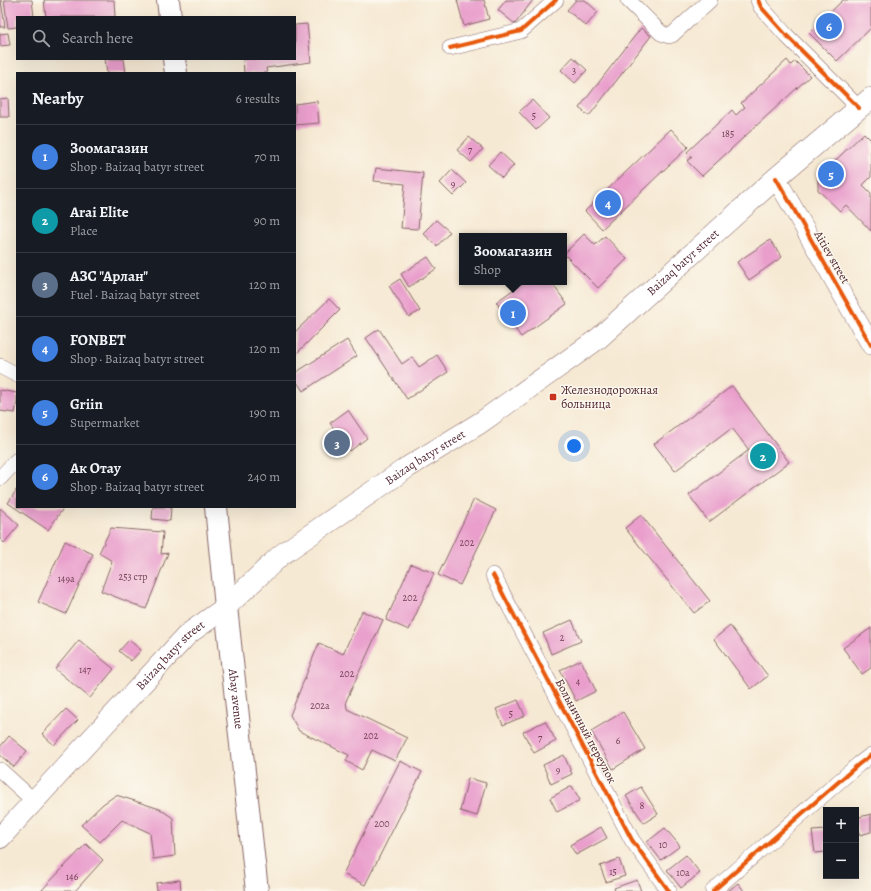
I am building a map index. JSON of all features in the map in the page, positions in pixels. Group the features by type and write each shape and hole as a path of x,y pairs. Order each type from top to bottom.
{"main road":[{"path":"168,0 170,16"},
{"path":"174,60 176,72"},
{"name":"Baizaq batyr street","path":"0,838 188,634 226,606 281,555 408,467 480,423 600,338 776,178 865,103"},
{"name":"Abay avenue","path":"216,508 257,891"}],"street":[{"path":"450,48 521,32 556,0"},
{"path":"628,0 660,33 669,36 710,0"},
{"path":"758,0 761,7 786,35 865,103"},
{"name":"Aitiev street","path":"776,178 871,345"},
{"path":"0,366 16,374"},
{"path":"0,478 16,461"},
{"name":"Больничный переулок","path":"493,576 632,840 669,891"},
{"path":"713,891 871,755"},
{"path":"0,770 34,801"}],"building":[{"path":"1,0 5,27 0,27"},
{"path":"4,0 32,0 34,16 16,16 16,27 8,28"},
{"path":"44,0 114,0 115,16 46,16"},
{"path":"457,0 484,0 489,19 464,26"},
{"path":"506,0 533,0 515,24 498,10"},
{"path":"576,0 585,0 598,12 586,26 567,10"},
{"path":"843,0 871,0 871,28 837,61 809,33"},
{"path":"307,24 311,62 266,68 267,72 244,72 243,60 296,60 296,25"},
{"path":"641,28 651,36 589,116 579,108"},
{"path":"8,33 10,45 0,46 0,34"},
{"path":"573,57 587,70 575,83 561,70"},
{"path":"105,60 124,60 126,72 107,72"},
{"path":"787,60 791,65 795,61 810,76 702,176 687,161 692,157 687,152 732,110 736,115 745,107 741,103"},
{"path":"8,98 9,117 0,117 0,99"},
{"path":"532,100 549,118 536,130 519,112"},
{"path":"317,101 319,123 296,125 296,104"},
{"path":"671,129 688,147 602,229 585,211"},
{"path":"864,133 870,139 871,138 871,177 863,185 871,193 871,231 846,205 840,211 818,190 818,177"},
{"path":"469,137 483,149 471,162 457,150"},
{"path":"500,152 514,165 502,178 488,165"},
{"path":"376,168 423,173 418,229 401,228 405,184 374,181"},
{"path":"452,170 466,183 453,196 440,183"},
{"path":"436,220 450,232 437,246 423,233"},
{"path":"584,234 595,245 605,236 627,259 598,288 567,257 567,251"},
{"path":"770,240 782,257 749,280 737,262"},
{"path":"428,257 436,269 409,287 401,274"},
{"path":"400,279 420,311 409,317 389,286"},
{"path":"520,285 553,285 567,304 521,337 496,302"},
{"path":"329,299 340,310 296,354 296,331"},
{"path":"379,329 402,364 412,357 419,367 437,355 448,372 407,399 366,338"},
{"path":"347,340 357,356 303,391 296,380 296,372"},
{"path":"732,386 789,462 709,522 689,495 749,450 732,428 675,471 654,444"},
{"path":"0,390 16,393 15,413 0,411"},
{"path":"348,410 367,438 350,451 330,423"},
{"path":"16,491 16,508 63,508 48,530 8,503"},
{"path":"474,499 496,510 460,585 438,575"},
{"path":"0,508 19,525 4,543 0,539"},
{"path":"153,508 171,508 170,521 152,519"},
{"path":"641,515 710,601 694,613 625,528"},
{"path":"111,528 163,532 161,554 168,553 146,609 101,591 112,561 99,553"},
{"path":"65,541 93,554 66,614 38,602"},
{"path":"411,564 434,573 409,630 386,620"},
{"path":"362,611 383,620 346,701 347,709 407,738 395,761 372,750 362,770 346,761 349,755 299,731 290,715 319,643 343,654"},
{"path":"572,620 581,641 551,654 543,633"},
{"path":"730,626 768,676 751,689 714,639"},
{"path":"871,628 871,668 862,674 843,648"},
{"path":"79,640 114,669 90,698 55,669"},
{"path":"129,640 141,650 131,661 119,651"},
{"path":"581,660 596,691 576,701 560,670"},
{"path":"518,700 525,716 503,725 496,709"},
{"path":"66,709 78,720 54,745 42,734"},
{"path":"623,712 645,749 613,769 591,731"},
{"path":"545,721 556,741 534,753 523,732"},
{"path":"9,736 27,751 14,767 0,755 0,747"},
{"path":"564,755 572,774 551,784 543,765"},
{"path":"400,761 422,772 365,885 343,874"},
{"path":"468,778 486,783 477,816 460,811"},
{"path":"572,786 580,800 557,812 550,798"},
{"path":"641,787 658,814 644,823 626,796"},
{"path":"116,795 160,809 173,818 175,856 153,859 150,833 122,820 100,842 81,825 103,804"},
{"path":"871,814 871,832 860,835 859,817"},
{"path":"601,827 607,838 576,855 570,845"},
{"path":"665,828 680,846 661,860 647,842"},
{"path":"823,830 823,852 815,853 812,831"},
{"path":"86,844 103,860 75,891 41,891"},
{"path":"686,855 700,873 681,888 667,870"},
{"path":"619,859 625,876 606,882 600,866"},
{"path":"180,880 181,891 157,891 156,883"},
{"path":"637,880 641,891 615,891 614,888"},
{"path":"738,883 744,891 728,891"}],"cycle path":[{"path":"450,48 521,31 556,0"},
{"path":"758,0 761,7 786,35 859,108"},
{"path":"776,178 871,345"},
{"path":"493,575 632,840 669,891"},
{"path":"713,891 871,755"}],"place":[{"name":"Ак Отау","path":"829,26"},
{"name":"Griin","path":"831,174"},
{"name":"FONBET","path":"608,203"},
{"name":"Зоомагазин","path":"513,313"},
{"name":"Железнодорожная больница","path":"553,397"},
{"name":"АЗС \"Арлан\"","path":"337,443"},
{"name":"Arai Elite","path":"763,456"}]}
